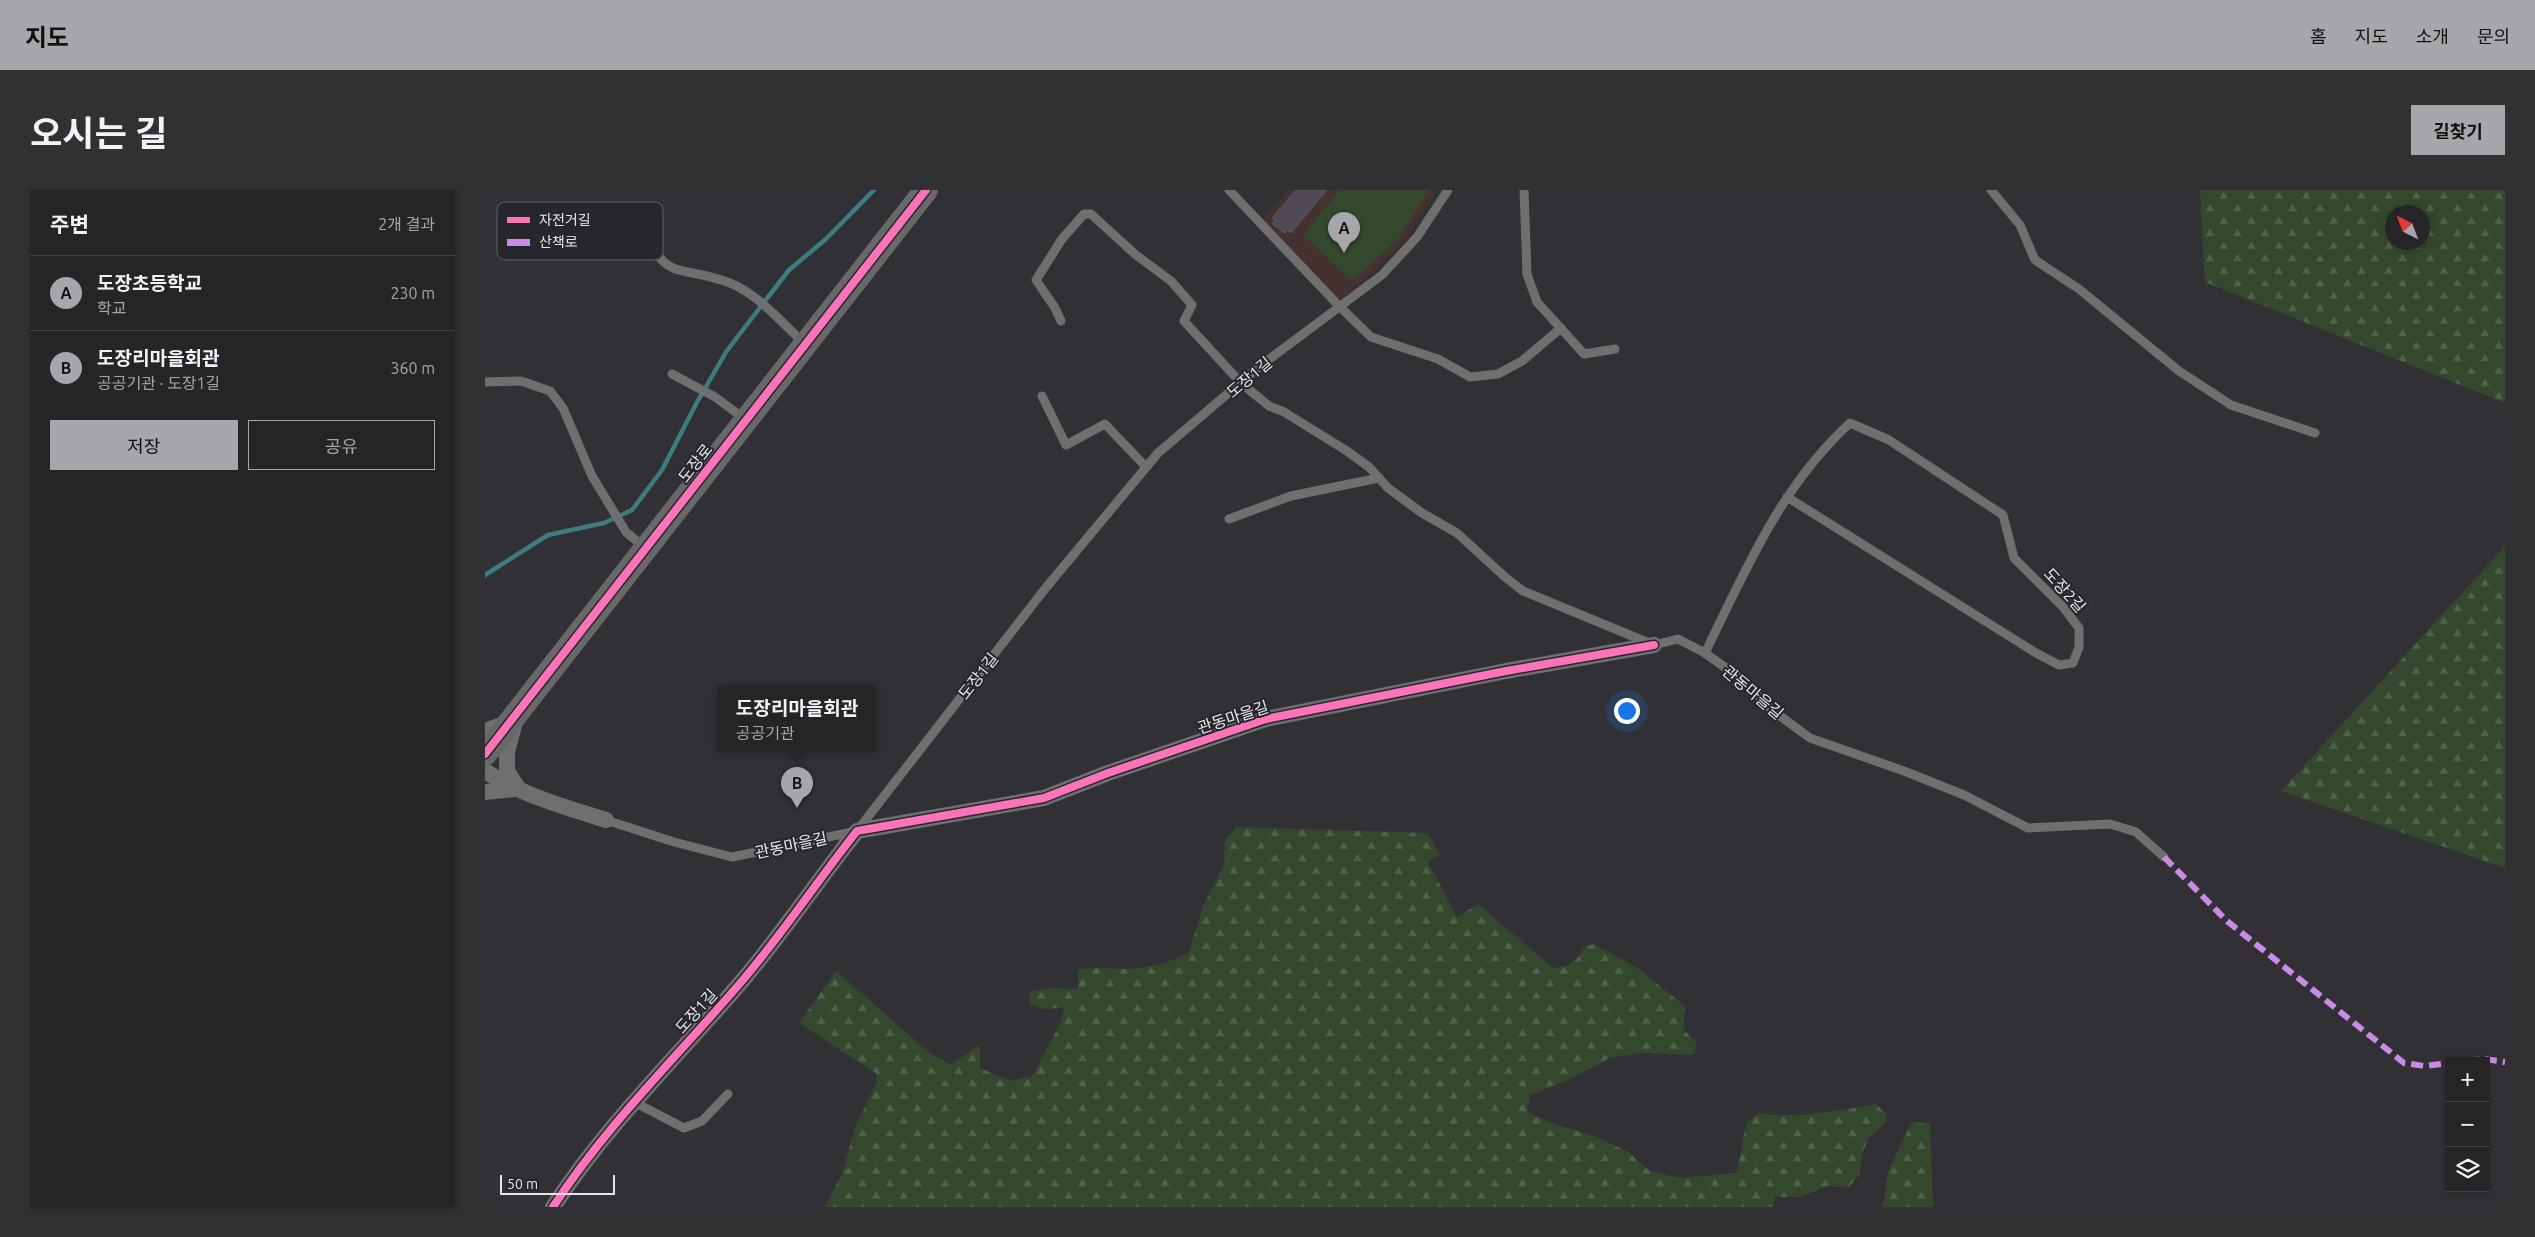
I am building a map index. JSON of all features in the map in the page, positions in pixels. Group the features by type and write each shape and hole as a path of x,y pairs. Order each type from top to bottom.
{"street":[{"name":"도장로","path":"485,754 926,190"},
{"name":"관동마을길","path":"857,831 1044,798 1108,773 1266,719 1506,671 1653,645"},
{"path":"485,731 513,718"},
{"path":"485,792 518,788 507,771 507,752 513,718"},
{"name":"관동마을길","path":"485,771 547,801 606,820"},
{"name":"도장1길","path":"553,1207 575,1174 634,1102 743,980 857,831"}],"lane":[{"path":"1229,190 1371,337 1438,359 1471,377 1498,374 1522,361 1561,328"},
{"name":"도장1길","path":"857,831 1050,582 1145,467 1158,453 1241,383 1339,306 1382,275 1417,237 1448,190"},
{"path":"1524,190 1527,274 1537,302 1583,354 1615,349"},
{"path":"1991,190 2020,225 2035,260 2079,289 2179,372 2231,405 2315,432"},
{"path":"1061,321 1055,308 1036,280 1062,239 1084,214 1091,214 1136,255 1171,281 1192,305 1184,321 1241,383 1269,406 1284,412 1347,451 1388,488 1422,512 1457,533 1505,578 1523,591 1653,645"},
{"path":"662,260 674,270 730,283 749,294 806,344"},
{"path":"672,374 715,397 746,420"},
{"path":"485,382 521,381 551,391 563,408 592,476 626,532 645,548"},
{"path":"1043,396 1066,445 1105,424 1145,467"},
{"name":"도장2길","path":"1705,653 1762,536 1787,497 1829,443 1851,424 1889,440 2003,515 2014,558 2063,607 2079,628 2079,647 2073,663 2059,665 2036,653 1787,497"},
{"path":"1229,519 1291,496 1379,478"},
{"name":"관동마을길","path":"1653,645 1678,639 1705,653 1744,681 1772,710 1810,738 1904,770 1964,795 2028,828 2110,824 2136,832 2164,857"},
{"name":"관동마을길","path":"606,820 674,842 732,857 857,831"},
{"path":"634,1102 684,1128 702,1121 728,1094"}],"shaded area":[{"path":"1288,190 1437,190 1406,239 1380,266 1342,298 1336,297 1263,219"}],"green space":[{"path":"1340,190 1429,190 1399,238 1352,281 1303,235"},
{"path":"2200,190 2505,190 2505,403 2205,282"},
{"path":"2505,546 2505,868 2281,791"},
{"path":"1237,827 1428,833 1440,854 1428,862 1457,917 1478,904 1553,968 1572,963 1576,960 1583,947 1594,944 1636,967 1685,1006 1683,1029 1697,1043 1694,1055 1641,1053 1610,1058 1565,1081 1530,1095 1527,1112 1554,1124 1594,1136 1627,1151 1650,1171 1680,1178 1737,1173 1746,1124 1758,1113 1802,1115 1876,1104 1887,1115 1886,1122 1868,1139 1862,1155 1860,1174 1849,1187 1828,1186 1799,1197 1775,1197 1773,1207 824,1207 842,1174 855,1127 876,1084 877,1074 799,1023 836,971 931,1054 951,1065 980,1044 980,1068 1011,1081 1032,1076 1059,1026 1064,1008 1041,1009 1029,1003 1029,992 1050,988 1078,989 1078,970 1141,968 1158,965 1189,952 1203,906 1224,865 1225,840"},
{"path":"1912,1122 1930,1124 1933,1207 1883,1207 1888,1171"}],"building":[{"path":"1296,190 1327,190 1291,233 1287,230 1285,233 1272,224 1275,220 1272,218"}],"waterway":[{"path":"485,575 548,535 604,523 632,510 662,470 696,404 726,352 789,270 826,239 874,190"}],"marked path":[{"path":"2164,857 2227,921 2404,1063 2424,1066 2445,1063"},
{"path":"2490,1060 2505,1062"}],"cycle path":[{"path":"485,754 926,190"},
{"path":"553,1207 596,1147 757,963 857,831 1044,798 1108,773 1266,719 1506,671 1654,645"}],"place":[{"name":"도장초등학교","path":"1344,253"},
{"name":"도장리마을회관","path":"797,808"}]}
